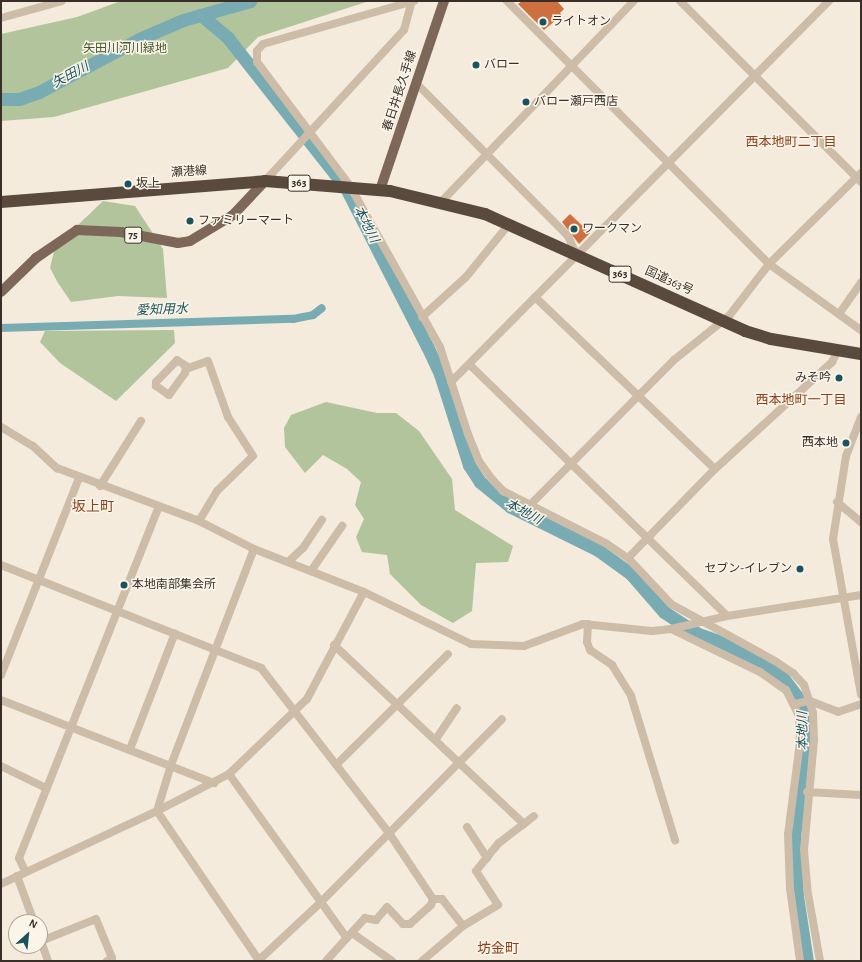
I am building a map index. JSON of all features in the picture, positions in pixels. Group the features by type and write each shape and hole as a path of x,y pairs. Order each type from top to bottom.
{"highway":[{"name":"瀬港線","path":"1,202 265,181 349,186 380,190"},
{"name":"国道363号","path":"380,190 442,201 509,224 723,321 772,339 861,354"}],"main road":[{"name":"春日井長久手線","path":"380,190 444,1"},
{"name":"75","path":"1,292 36,258 77,230 121,232 178,243 190,241 228,219 265,181"}],"street":[{"path":"1,18 62,1"},
{"path":"507,1 769,264 861,330"},
{"path":"442,201 484,154 634,1"},
{"path":"530,505 674,360 723,321 769,264 860,177 680,1"},
{"path":"451,382 470,365 576,254 668,161 829,1"},
{"path":"265,181 311,130 404,30 412,2 404,2 271,42 257,51 257,62 311,130 349,186 440,347 479,461 503,490 607,544 628,558 671,604 794,673 804,685 810,701 814,740 807,792 804,850 807,888 820,961"},
{"path":"416,83 484,154 568,236 576,254"},
{"path":"422,317 466,277 509,224"},
{"path":"839,314 861,282"},
{"path":"535,297 639,394 714,469"},
{"path":"628,558 648,540 714,469 832,362 838,350"},
{"path":"186,369 208,361 228,417 253,451 253,456 211,498 199,521"},
{"path":"470,365 648,540 728,616"},
{"path":"861,417 846,456 837,502 833,539 842,598 861,694"},
{"path":"100,486 141,422"},
{"path":"1,427 33,446 57,468 100,486 199,521 254,549 364,592 471,644 485,646 538,644 588,624 652,631 670,629 728,616 861,595"},
{"path":"1,675 79,478"},
{"path":"837,502 861,522"},
{"path":"24,871 19,858 159,507"},
{"path":"288,562 304,548 322,520"},
{"path":"311,571 342,526"},
{"path":"157,811 171,765 254,549"},
{"path":"1,565 215,648 261,668 296,711 389,833 433,899"},
{"path":"1,884 24,871 157,811 229,774 307,699 334,645 364,592"},
{"path":"588,624 587,642 590,650 612,664 631,696 675,840"},
{"path":"670,629 760,672 786,690 799,716 800,742 788,834 790,888 800,961"},
{"path":"130,749 175,633"},
{"path":"334,645 436,739 524,824"},
{"path":"337,764 448,654"},
{"path":"1,700 214,783"},
{"path":"794,704 810,701 838,712 861,704"},
{"path":"436,739 457,708"},
{"path":"157,811 258,960 322,902 502,719"},
{"path":"1,766 46,788"},
{"path":"229,774 322,902 349,936 392,961"},
{"path":"807,792 861,795"},
{"path":"422,961 462,926 498,905 476,871 499,843 534,816"},
{"path":"467,827 487,858"},
{"path":"17,876 31,914"},
{"path":"433,899 442,899 462,926"},
{"path":"326,961 365,918 376,920 387,907 403,924 410,924 431,905 433,899"},
{"path":"48,936 96,919 112,958 107,961"}],"green space":[{"name":"矢田川河川緑地","path":"121,1 369,1 258,37 228,68 54,117 1,121 1,34 77,17"},
{"path":"103,201 135,206 163,249 167,298 118,296 71,302 58,283 50,268 55,247"},
{"path":"174,330 175,343 116,401 60,363 40,342 45,331"},
{"path":"326,402 377,413 396,413 419,431 452,479 455,510 513,546 508,562 476,563 472,611 453,623 421,605 390,574 387,555 362,552 356,537 364,519 355,505 361,482 347,469 323,455 305,473 285,447 284,428 291,415"}],"building":[{"name":"ライトオン","path":"522,1 557,1 564,9 560,13 562,15 544,30 518,4"},
{"name":"ワークマン","path":"570,214 590,233 579,244 562,222"}],"waterway":[{"name":"矢田川","path":"1,99 19,99 39,92 139,39 183,20 250,1"},
{"name":"本地川","path":"201,15 228,38 346,188 440,374 469,465 480,482 511,507 598,550 631,574 664,612 698,634 724,643 756,660 783,678 805,707 806,749 794,837 797,896 807,961"},
{"name":"愛知用水","path":"1,328 293,319 313,315 322,308"}],"place":[{"name":"ライトオン","path":"543,22"},
{"name":"バロー","path":"476,65"},
{"name":"バロー瀬戸西店","path":"526,102"},
{"name":"坂上","path":"128,184"},
{"name":"ファミリーマート","path":"190,221"},
{"name":"ワークマン","path":"574,229"},
{"name":"みそ吟","path":"839,378"},
{"name":"西本地","path":"846,443"},
{"name":"セブン-イレブン","path":"800,569"},
{"name":"本地南部集会所","path":"124,585"}],"district":[{"name":"西本地町二丁目","path":"791,143"},
{"name":"西本地町一丁目","path":"801,401"},
{"name":"坂上町","path":"93,507"},
{"name":"坊金町","path":"498,949"}]}
